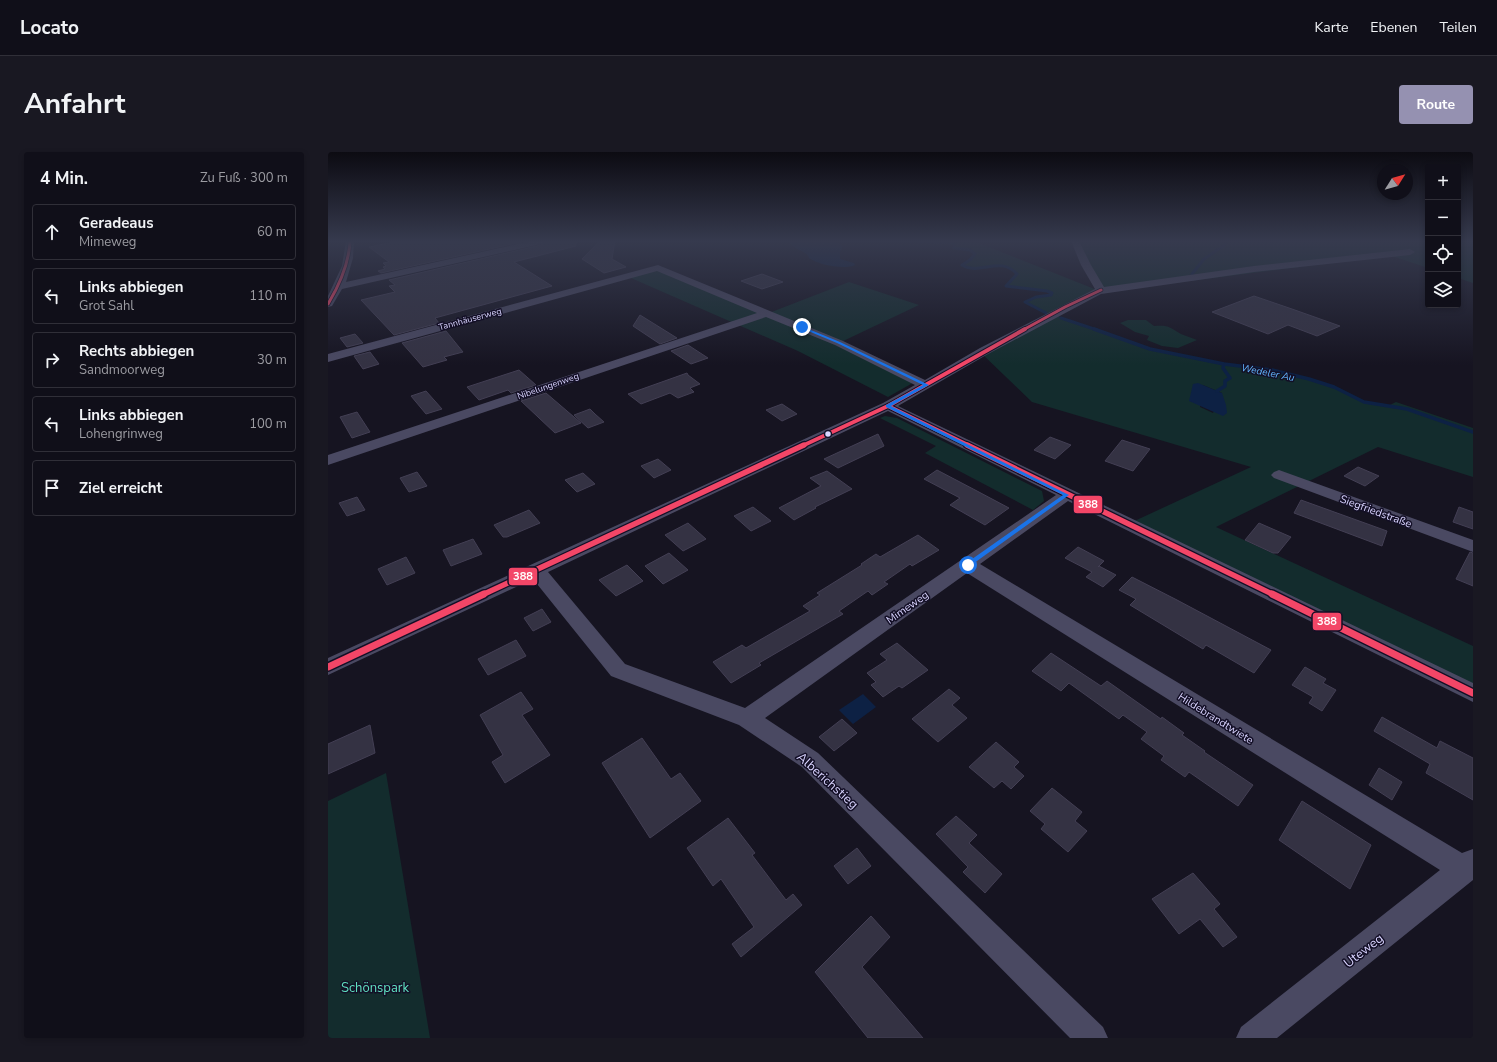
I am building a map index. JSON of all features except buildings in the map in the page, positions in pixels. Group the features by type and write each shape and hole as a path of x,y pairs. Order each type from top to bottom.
{"street":[{"path":"328,304 341,282"},
{"path":"340,286 356,282"},
{"name":"Tannhäuserweg","path":"328,358 605,282"},
{"name":"Tannhäuserweg","path":"693,282 767,313"},
{"path":"1096,282 1099,287"},
{"path":"328,667 888,406 1099,287 1118,287 1153,282"},
{"path":"767,313 839,343 926,385"},
{"name":"Nibelungenweg","path":"328,460 767,313"},
{"path":"888,406 1066,495 1473,693"},
{"name":"Siegfriedstraße","path":"1279,475 1473,546"},
{"name":"Mimeweg","path":"747,718 968,565 1066,495"},
{"name":"Hildebrandtwiete","path":"968,565 1468,866"},
{"name":"Alberichstieg","path":"536,570 618,670 747,718 810,760 1092,1038"},
{"name":"Uteweg","path":"1252,1038 1468,866"}],"green space":[{"path":"641,282 693,282 769,313 848,282 919,305 839,343 918,380 888,397 798,351"},
{"path":"1008,282 1078,282 1097,290 1094,282 1179,282 1103,292 1052,314 1150,349 1290,375 1334,387 1358,399 1377,405 1388,406 1396,402 1473,428 1473,477 1378,447 1216,527 1473,646 1473,693 1128,524 1251,467 1032,402 980,352 1047,314 1025,302 1036,297 1051,295 1052,293 1006,285","holes":["1203,385 1222,393 1213,413 1200,407"]},
{"path":"1128,320 1146,320 1154,326 1169,327 1181,334 1197,340 1178,348 1162,346 1147,340 1149,336 1135,332 1120,323"},
{"path":"885,416 897,418 1042,491 1044,501 1033,510 925,453 936,446 880,418"},
{"name":"Schönspark","path":"386,773 430,1038 328,1038 328,801"}],"water":[{"path":"1198,383 1222,393 1227,413 1223,416 1189,401 1193,384"},
{"path":"863,694 876,707 853,724 839,710"}],"waterway":[{"name":"Wedeler Au","path":"1009,282 1006,286 1047,291 1052,293 1051,295 1036,297 1025,302 1046,313"},
{"name":"Wedeler Au","path":"1061,318 1094,329"},
{"name":"Wedeler Au","path":"1094,329 1150,349 1224,364"},
{"path":"1217,391 1225,386 1225,381 1230,378 1223,368 1224,364"},
{"name":"Wedeler Au","path":"1224,364 1272,370 1309,379 1334,387 1364,402 1407,409 1473,432"}],"transit line":[{"name":"388","path":"328,304 340,282"},
{"name":"388","path":"328,667 888,406 1065,307 1101,290"},
{"name":"388","path":"888,406 1473,693"}],"route":[{"path":"802,327 926,385 888,406 1066,495 968,565"}]}
